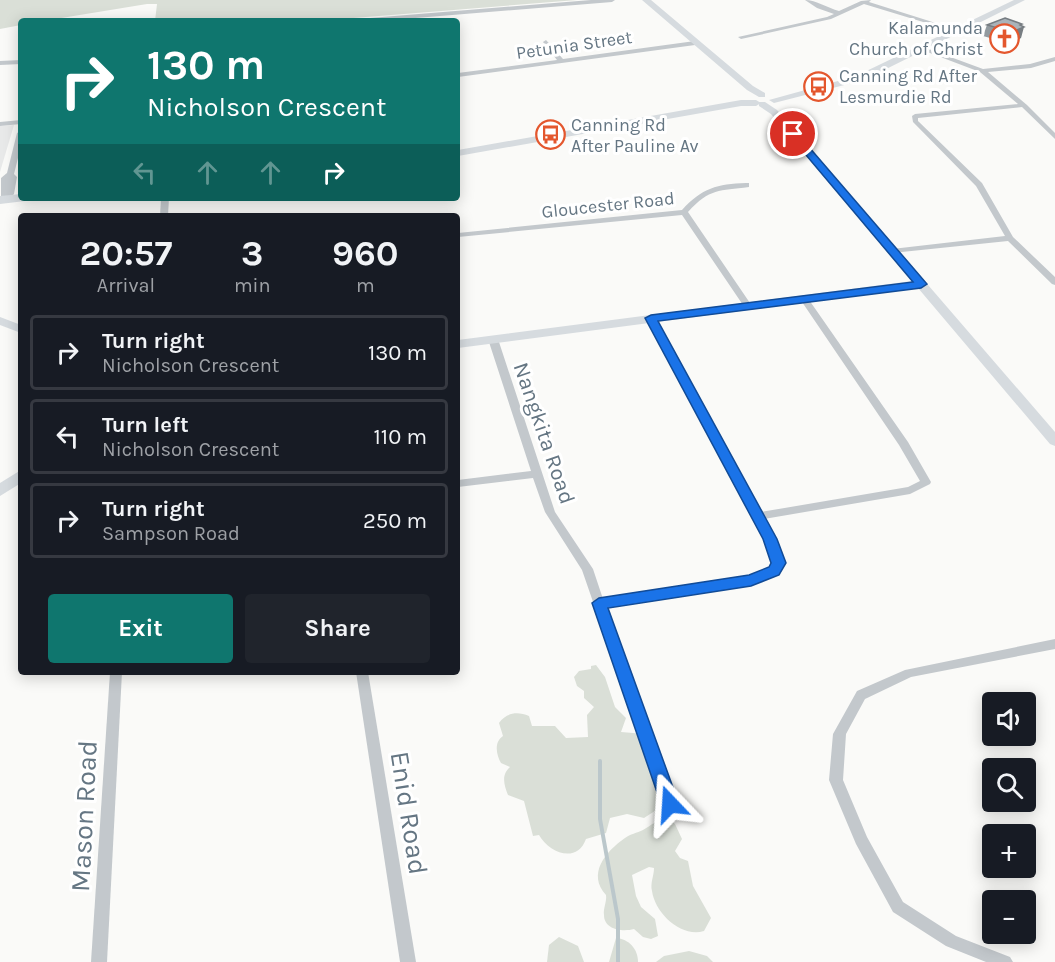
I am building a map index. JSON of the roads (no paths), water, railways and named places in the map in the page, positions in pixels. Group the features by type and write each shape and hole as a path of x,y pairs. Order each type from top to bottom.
{"main road":[{"path":"460,153 760,100 860,78 1021,0"}],"street":[{"path":"394,18 612,0"},
{"path":"646,0 760,100 1055,441"},
{"path":"808,0 819,7 838,13"},
{"path":"741,37 802,26 865,1 958,31"},
{"path":"546,42 562,62"},
{"name":"Petunia Street","path":"460,75 695,44"},
{"path":"924,48 982,71 1053,133"},
{"path":"982,71 1031,66 1055,59"},
{"path":"0,63 18,62"},
{"path":"1023,105 915,116 915,121 987,195 1010,238 1055,282"},
{"path":"0,124 18,122"},
{"path":"8,196 13,177 9,174 18,143"},
{"path":"684,212 698,195 710,189 746,185"},
{"name":"Gloucester Road","path":"460,235 684,212 748,306"},
{"path":"892,251 1010,238"},
{"path":"460,344 921,284"},
{"path":"758,516 910,490 926,482 904,444 804,299"},
{"path":"599,603 751,580 774,571 779,563 758,516 651,318"},
{"path":"0,321 18,328"},
{"name":"Nangkita Road","path":"493,339 550,512 587,569 670,804"},
{"path":"460,484 536,474"},
{"path":"0,491 18,477"},
{"path":"1005,962 951,941 898,906 861,840 836,780 840,734 861,695 909,673 1055,644"},
{"name":"Mason Road","path":"99,962 116,675"},
{"name":"Enid Road","path":"362,675 408,962"}],"waterway":[{"path":"600,761 600,819 618,919 618,962"}],"place":[{"name":"Kalamunda Church of Christ","path":"1004,38"},
{"name":"Canning Rd After Lesmurdie Rd","path":"818,86"},
{"name":"Canning Rd After Pauline Av","path":"550,135"}]}
